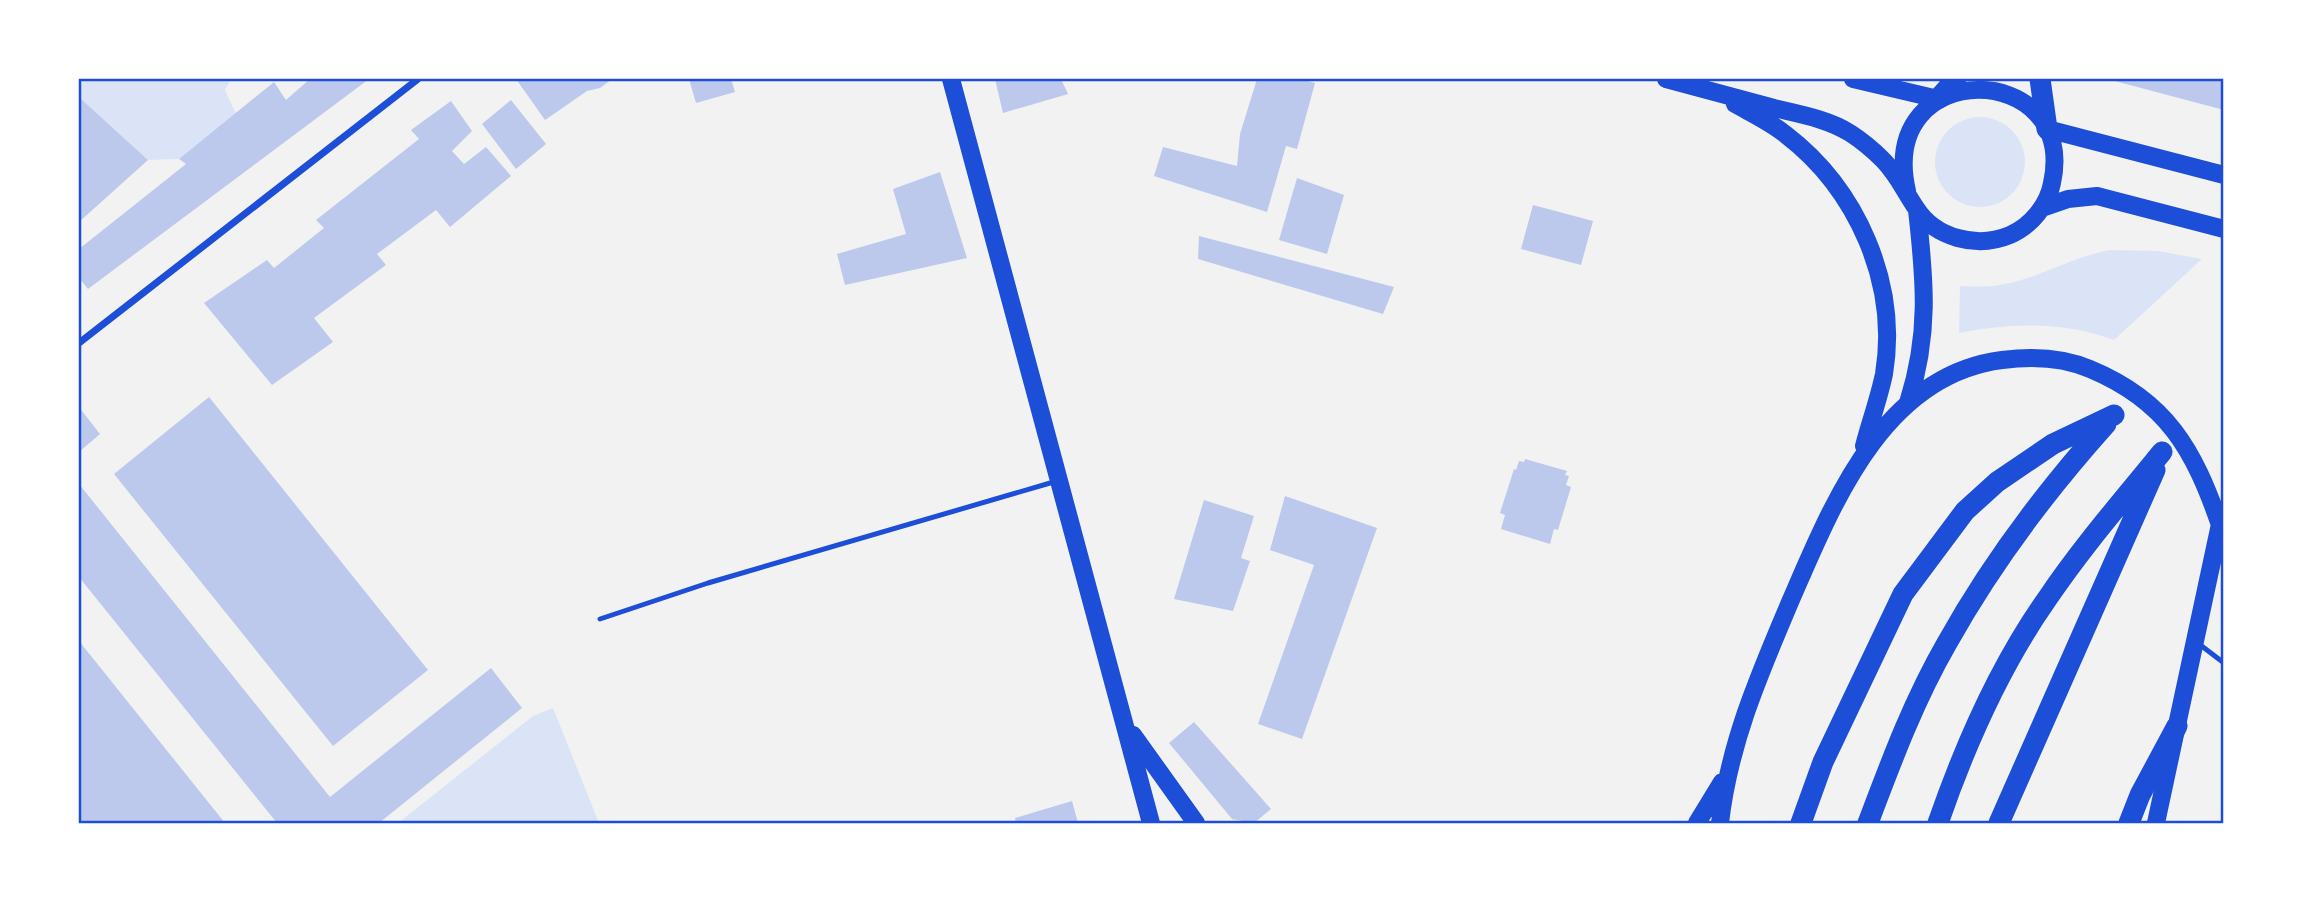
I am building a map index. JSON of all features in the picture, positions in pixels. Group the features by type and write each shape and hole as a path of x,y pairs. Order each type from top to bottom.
{"highway":[{"path":"1938,99 1956,79"},
{"path":"2040,79 2047,129"},
{"path":"1801,823 1823,762 1903,594 1965,510 1997,482 2053,444 2117,412 2059,477 1989,574 1946,643 1903,732 1868,823"},
{"path":"1938,823 1959,761 1993,690 2046,600 2101,526 2162,452 2128,538 1999,823"},
{"path":"2129,823 2177,726"}],"main road":[{"path":"951,79 1152,823"},
{"path":"1667,79 1807,116 1849,133 1884,160 1907,191 1917,210 1931,225 1949,236 1969,241 2010,235 2028,224 2042,208 2051,190 2055,169 2054,149 2047,129 2035,112 2019,99 1999,90 1968,89 1938,99 1922,113 1910,130 1903,150 1902,171 1907,191"},
{"path":"1853,79 1938,99"},
{"path":"1717,93 1784,133 1810,156 1836,185 1856,215 1874,255 1882,289 1886,330 1884,374 1859,462"},
{"path":"2047,129 2224,175"},
{"path":"2042,208 2068,199 2097,196 2224,229"},
{"path":"1908,403 1921,357 1926,299 1917,210"},
{"path":"1720,823 1725,776 1746,710 1826,519 1883,427 1908,403 1946,377 1986,362 2031,356 2078,364 2121,382 2157,409 2185,443 2205,482 2220,525"},
{"path":"2155,823 2224,505"},
{"path":"1125,723 1196,823"},
{"path":"1698,823 1725,776"}],"street":[{"path":"79,343 418,79"}],"lane":[{"path":"600,619 708,583 1060,480"},
{"path":"2195,641 2224,663"}],"shaded area":[{"path":"79,79 231,79 225,90 236,114 179,159 148,160 79,97"},
{"path":"1980,117 1997,121 2012,130 2021,145 2025,162 2021,179 2012,194 1997,203 1980,207 1963,203 1948,194 1939,179 1935,162 1939,145 1948,130 1963,121"},
{"path":"2110,250 2158,251 2202,259 2114,340 2075,329 2037,326 1999,327 1959,333 1960,286 2002,285"},
{"path":"553,708 599,823 398,823 533,716"}],"building":[{"path":"310,79 369,79 88,289 79,278 79,249 186,164 179,159 274,82 286,100"},
{"path":"516,79 612,79 600,88 587,91 545,120"},
{"path":"689,79 731,79 735,92 696,103"},
{"path":"995,79 1061,79 1068,94 1003,113"},
{"path":"1257,79 1301,79 1315,83 1297,149 1286,146 1267,212 1154,176 1163,147 1237,166 1240,134"},
{"path":"2111,79 2224,79 2224,110 2111,80"},
{"path":"79,97 148,160 79,222"},
{"path":"511,100 546,144 516,169 482,124"},
{"path":"451,101 472,131 452,151 464,164 486,147 511,176 450,227 436,210 377,254 386,265 314,318 333,342 272,385 204,303 267,260 274,268 324,228 316,220 419,139 411,130"},
{"path":"940,172 967,258 845,285 837,254 906,234 893,189"},
{"path":"1297,178 1344,195 1327,254 1279,240"},
{"path":"1533,205 1593,221 1581,265 1521,249"},
{"path":"1199,236 1394,287 1383,314 1198,259"},
{"path":"209,397 428,670 333,746 114,474"},
{"path":"79,407 100,434 79,452"},
{"path":"1525,459 1567,471 1565,475 1569,476 1566,485 1571,487 1558,530 1554,529 1550,544 1501,529 1505,515 1500,513 1514,469 1516,470 1519,461 1524,462"},
{"path":"79,484 330,797 491,668 522,708 379,823 277,823 79,577"},
{"path":"1285,496 1377,528 1302,739 1258,724 1314,565 1270,550"},
{"path":"1204,500 1254,516 1241,558 1250,561 1233,611 1174,599"},
{"path":"79,641 225,823 79,823"},
{"path":"1194,722 1271,809 1254,823 1232,819 1169,743"},
{"path":"1072,801 1078,823 1016,823 1015,818"}]}
